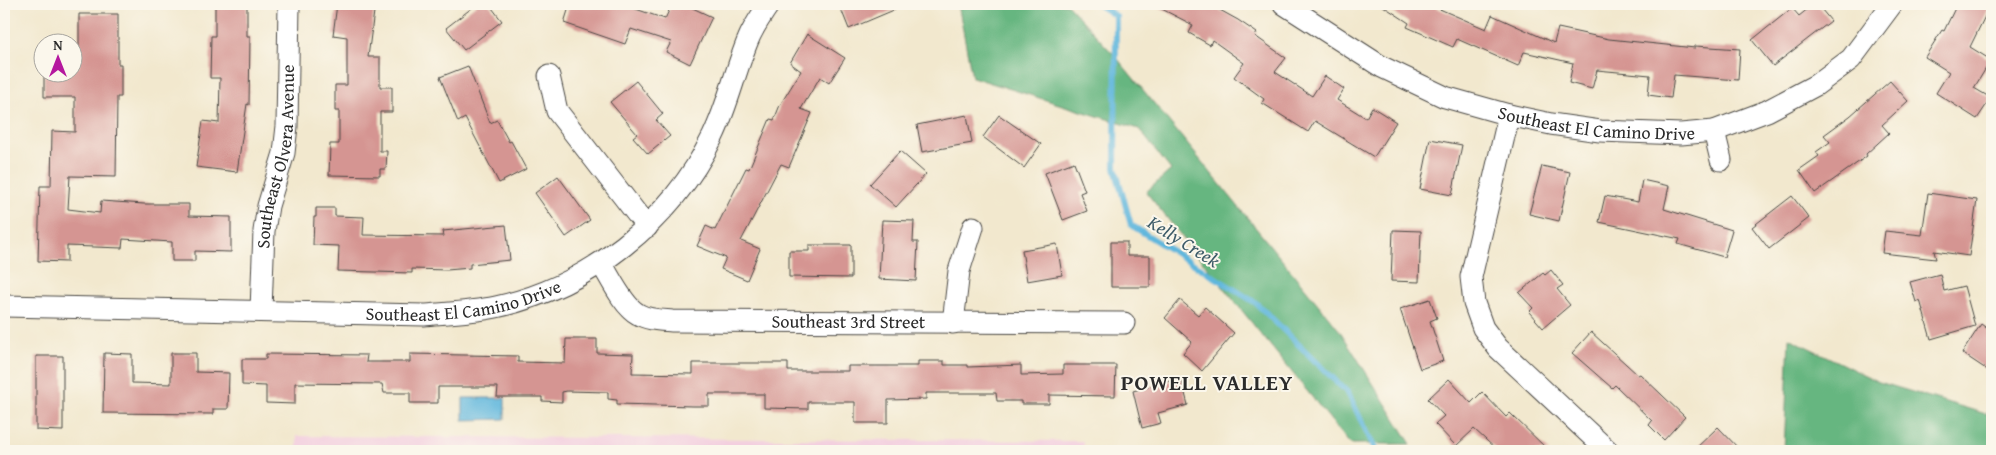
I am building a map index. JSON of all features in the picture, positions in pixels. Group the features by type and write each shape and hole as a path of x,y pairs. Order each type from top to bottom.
{"street":[{"name":"Southeast Olvera Avenue","path":"261,310 264,231 268,206 284,153 287,126 289,4"},
{"name":"Southeast El Camino Drive","path":"4,306 261,310 424,315 460,313 495,308 548,290 601,263 647,227 673,198 694,169 713,136 749,38 770,4"},
{"name":"Southeast El Camino Drive","path":"1284,4 1382,67 1445,96 1510,115 1600,131 1681,134 1714,131 1767,112 1816,85 1851,59 1892,4"},
{"path":"549,76 557,112 647,227"},
{"path":"1510,115 1471,277 1474,303 1483,328 1498,348 1608,451"},
{"path":"1714,131 1722,160"},
{"path":"954,323 959,271 973,227"},
{"name":"Southeast 3rd Street","path":"601,263 626,303 637,314 651,319 672,321 1124,323"}],"shaded area":[{"path":"297,436 1083,441 1083,451 297,451"}],"green space":[{"path":"958,4 1067,4 1117,58 1340,331 1411,444 1350,444 1146,192 1171,170 1139,129 972,77"},
{"path":"1789,338 1879,382 1986,414 1992,406 1992,451 1784,451"}],"water":[{"path":"463,398 505,398 505,419 463,420"}],"building":[{"path":"215,4 247,4 247,36 250,36 249,105 247,104 237,172 196,167 203,121 219,123 220,78 210,78 211,36 215,36"},
{"path":"337,4 375,4 368,57 380,57 380,87 392,87 392,112 380,112 380,151 387,151 386,169 380,169 380,176 329,175 330,144 339,144 339,111 335,111 335,85 347,85 347,37 333,35"},
{"path":"477,4 489,4 502,21 464,50 446,28"},
{"path":"570,4 621,4 665,19 672,4 684,4 712,17 690,64 666,52 671,42 631,29 625,44 564,23"},
{"path":"839,4 908,4 849,29"},
{"path":"1152,4 1209,4 1257,33 1255,36 1286,58 1275,72 1312,96 1325,76 1344,89 1337,100 1366,118 1372,107 1396,122 1374,157 1315,121 1308,132 1262,103 1264,99 1234,77 1244,63 1212,40 1210,45 1189,33 1193,25"},
{"path":"1380,4 1428,4 1486,29 1492,15 1554,43 1558,28 1609,39 1695,48 1695,46 1740,49 1738,80 1674,75 1671,98 1648,95 1650,75 1597,70 1592,89 1569,83 1573,63 1524,52 1518,66 1457,39 1453,47 1407,27 1409,23"},
{"path":"1814,4 1817,4 1831,21 1773,66 1752,40 1792,8 1799,16"},
{"path":"1957,4 1991,4 1970,47 1991,60 1974,88 1991,98 1977,119 1936,93 1949,72 1925,57 1942,30 1944,31"},
{"path":"79,14 118,14 118,64 121,64 121,97 117,97 116,177 70,176 68,209 100,213 101,201 144,204 189,204 189,216 231,217 231,252 195,251 195,261 172,261 172,242 123,239 122,248 67,246 67,262 38,261 40,186 51,186 52,131 75,132 75,97 44,97 44,82 82,82 82,32 79,32"},
{"path":"807,34 845,58 829,83 820,77 801,109 812,113 789,167 781,164 741,241 760,249 747,280 721,269 726,258 697,246 706,226 715,230 746,168 749,169 770,119 774,120 780,105 801,71 790,63"},
{"path":"468,66 490,123 497,120 526,169 499,183 465,118 458,122 440,77"},
{"path":"636,81 663,114 656,120 670,136 648,154 633,137 637,134 610,102"},
{"path":"1890,81 1908,101 1882,125 1889,133 1866,154 1867,156 1815,193 1799,170 1819,156 1816,152 1830,142 1824,135 1850,116"},
{"path":"967,115 972,143 922,152 917,125"},
{"path":"999,115 1041,144 1024,168 983,137"},
{"path":"1430,139 1462,145 1452,195 1420,189"},
{"path":"900,151 926,174 896,207 870,184"},
{"path":"1074,162 1085,191 1080,193 1087,211 1063,220 1045,173"},
{"path":"1542,166 1570,172 1559,221 1529,214"},
{"path":"558,176 590,220 566,237 535,193"},
{"path":"1642,180 1669,186 1664,209 1732,230 1724,257 1678,244 1680,239 1599,222 1605,196 1638,202"},
{"path":"1928,193 1977,200 1969,256 1934,251 1936,259 1882,253 1885,231 1922,235"},
{"path":"1792,196 1809,218 1769,249 1752,227"},
{"path":"316,208 335,208 335,216 364,217 363,235 444,236 443,231 506,225 510,260 470,264 470,268 447,270 412,269 412,273 338,271 339,246 313,245"},
{"path":"882,220 914,221 913,242 918,242 916,281 879,279"},
{"path":"1393,230 1421,231 1419,282 1391,281"},
{"path":"1111,242 1127,242 1127,256 1150,256 1150,287 1111,287"},
{"path":"1057,244 1062,275 1027,281 1022,250"},
{"path":"809,245 851,245 851,278 789,277 789,251 809,251"},
{"path":"1551,270 1563,285 1557,289 1570,305 1543,328 1529,312 1533,308 1519,293 1543,273 1545,275"},
{"path":"1940,274 1944,291 1964,286 1975,326 1931,339 1920,300 1916,302 1910,282"},
{"path":"1430,299 1437,318 1430,321 1443,361 1420,369 1400,309"},
{"path":"1180,300 1198,315 1205,307 1234,333 1202,371 1183,353 1192,342 1165,318"},
{"path":"1981,324 1992,332 1992,373 1962,353"},
{"path":"1591,332 1638,375 1640,374 1685,417 1664,440 1649,425 1652,421 1615,385 1612,388 1572,353"},
{"path":"566,339 597,339 597,353 633,354 632,373 693,374 693,363 788,363 788,371 848,371 848,366 918,366 918,361 944,361 944,365 968,365 968,367 1021,365 1021,375 1063,374 1063,365 1116,365 1115,396 1049,395 1049,404 1021,404 1021,401 997,401 996,393 926,393 926,399 888,400 888,423 855,423 855,402 808,402 808,409 764,408 764,394 709,394 709,406 693,406 617,404 617,400 608,399 608,392 562,392 562,402 542,401 542,397 497,397 498,387 438,387 438,403 410,403 410,393 384,393 382,384 295,383 295,404 266,403 266,386 242,385 242,359 266,359 266,354 367,355 366,362 410,362 410,354 518,356 518,362 565,363"},
{"path":"104,353 132,354 132,383 171,384 171,353 196,353 196,372 229,373 228,409 213,409 213,414 103,413"},
{"path":"36,356 63,356 63,431 36,430"},
{"path":"1181,378 1188,405 1158,413 1161,423 1142,428 1133,391"},
{"path":"1449,379 1471,403 1482,392 1506,417 1510,413 1549,451 1498,451 1474,429 1456,446 1435,424 1444,416 1428,399"},
{"path":"1718,427 1741,451 1693,451"}],"waterway":[{"name":"Kelly Creek","path":"1097,4 1116,16 1115,168 1131,225 1256,303 1348,393 1376,451"}],"district":[{"name":"POWELL VALLEY","path":"1207,382"}]}
